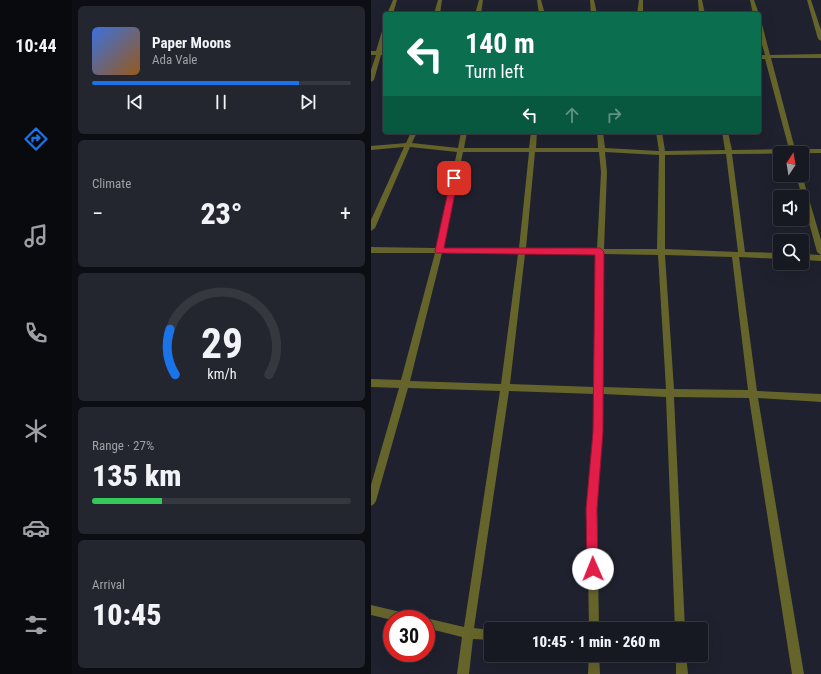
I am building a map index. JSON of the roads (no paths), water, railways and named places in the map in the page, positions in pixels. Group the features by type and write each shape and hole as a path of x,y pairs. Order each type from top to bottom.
{"street":[{"path":"391,12 395,0"},
{"path":"437,12 440,0"},
{"path":"478,12 481,0"},
{"path":"539,0 542,12"},
{"path":"593,0 594,12"},
{"path":"640,12 641,0"},
{"path":"700,0 702,12"},
{"path":"752,0 755,12"},
{"path":"809,0 821,39"},
{"path":"761,31 791,146"},
{"path":"371,80 383,37"},
{"path":"371,53 383,53"},
{"path":"761,57 821,56"},
{"path":"371,228 413,134"},
{"path":"371,501 405,383 439,251 464,134"},
{"path":"463,674 505,386 522,252 534,134"},
{"path":"594,622 592,509 598,432 600,252 604,172 600,134"},
{"path":"659,134 662,152 661,252 670,393 680,622"},
{"path":"725,134 729,152 753,394 799,674"},
{"path":"371,148 408,145 460,150 773,152"},
{"path":"809,151 821,151"},
{"path":"801,182 821,252"},
{"path":"371,250 661,252 773,256"},
{"path":"809,257 821,258"},
{"path":"371,383 505,386 670,393 753,394 821,398"},
{"path":"371,610 383,613"},
{"path":"435,625 468,633 484,634"},
{"path":"594,662 594,674"},
{"path":"681,662 682,674"}]}
